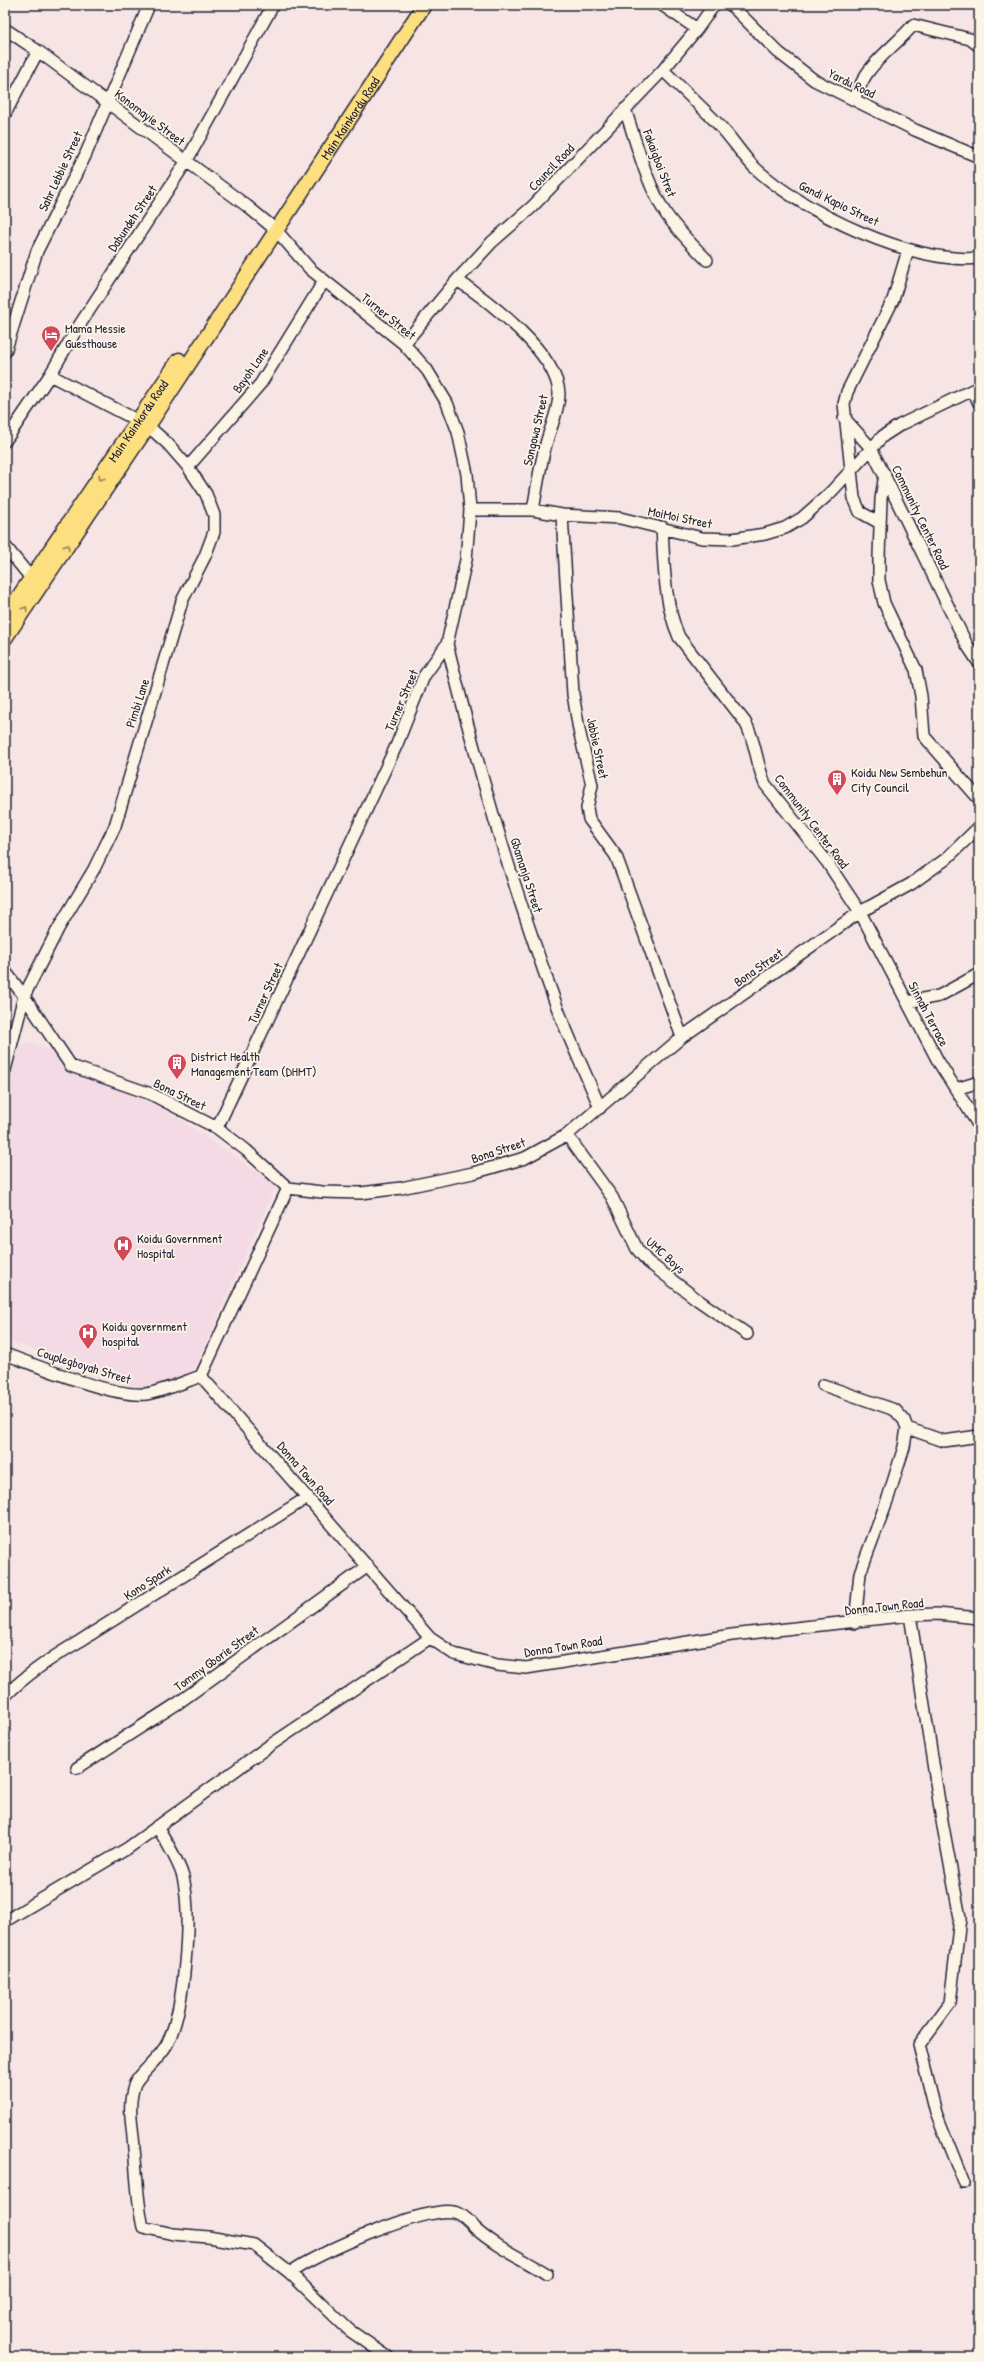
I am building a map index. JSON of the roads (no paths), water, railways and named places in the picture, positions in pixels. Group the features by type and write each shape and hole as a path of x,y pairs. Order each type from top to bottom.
{"main road":[{"path":"273,227 416,5"},
{"name":"Main Kainkordu Road","path":"5,617 31,578 143,424 273,227 424,5"},
{"path":"5,638 45,579 143,424"}],"street":[{"name":"Sahr Lebbie Street","path":"5,352 37,251 85,156 149,5"},
{"name":"Dabundeh Street","path":"5,440 50,375 79,325 186,162 273,5"},
{"path":"662,5 697,29"},
{"name":"Council Road","path":"404,344 457,280 496,238 532,207 662,70 697,29 714,5"},
{"name":"Yardu Road","path":"731,5 795,67 814,80 937,140 979,158"},
{"path":"854,100 867,73 887,51 901,40 913,25 970,39 979,46"},
{"name":"Konomayie Street","path":"5,29 38,51 273,227"},
{"path":"5,114 38,51"},
{"name":"Gandi Kapio Street","path":"662,70 719,125 753,166 797,201 908,250 962,260 979,258"},
{"name":"Fakaigboi Stret","path":"625,109 646,172 658,201 680,231 707,260"},
{"name":"Turner Street","path":"216,1128 397,744 424,676 447,644 466,560 470,510 467,474 458,432 447,403 427,370 404,344 324,281 273,227"},
{"path":"880,523 860,512 854,498 844,418 844,404 847,392 893,300 908,250"},
{"name":"Songowa Street","path":"457,280 507,317 540,354 557,380 559,396 545,445 533,510"},
{"name":"Bayoh Lane","path":"188,467 261,383 324,281"},
{"name":"Pimbi Lane","path":"5,1070 24,996 58,929 94,869 115,826 182,601 205,556 214,532 214,515 206,494 188,467 143,424 50,375"},
{"path":"976,389 979,403"},
{"name":"MoiMoi Street","path":"470,510 533,510 562,515 620,518 662,527 702,538 732,539 765,534 785,528 802,518 851,471 882,436 900,425 976,389"},
{"name":"Community Center Road","path":"844,418 871,448 967,644 979,663"},
{"path":"885,474 880,523 879,580 884,603 916,670 921,696 924,736 979,799"},
{"name":"Jabbie Street","path":"562,515 573,694 579,730 592,785 587,813 589,819 616,856 682,1037"},
{"name":"Community Center Road","path":"662,527 664,566 672,621 678,637 745,722 752,734 759,770 765,784 828,862 860,912"},
{"path":"5,546 31,578"},
{"name":"Gbamanja Street","path":"447,644 479,770 519,898 558,1008 600,1108"},
{"name":"Bona Street","path":"5,971 24,996 71,1066 152,1094 216,1128 246,1150 288,1188 322,1192 361,1193 401,1188 473,1173 526,1158 567,1135 682,1037 860,912 904,888 946,859 979,827"},
{"name":"Sinnah Terrace","path":"860,912 938,1061 979,1126"},
{"path":"907,1002 939,996 979,974"},
{"path":"956,1089 979,1082"},
{"name":"UMC Boys","path":"567,1135 612,1197 637,1249 648,1262 698,1300 747,1334"},
{"path":"201,1376 288,1188"},
{"name":"Couplegboyah Street","path":"5,1354 110,1390 132,1394 146,1394 201,1376"},
{"name":"Donna Town Road","path":"201,1376 430,1638 454,1654 491,1663 526,1668 724,1636 855,1623 910,1615 937,1614 979,1618"},
{"path":"823,1385 896,1410 904,1420 907,1428 904,1447 888,1498 860,1573 855,1623"},
{"path":"907,1428 944,1441 979,1436"},
{"name":"Kono Spark","path":"5,1696 27,1674 49,1658 80,1641 308,1497"},
{"name":"Tommy Gborie Street","path":"77,1768 178,1703 259,1642 368,1566"},
{"path":"910,1615 942,1821 960,1918 950,2003 919,2046 936,2113 964,2183"},
{"path":"5,1921 123,1851 269,1746 430,1638"},
{"path":"157,1826 182,1876 187,1916 183,1982 172,2033 161,2055 134,2084 131,2099 130,2116 138,2209 143,2227 173,2234 208,2237 254,2245 290,2273 349,2330 388,2357"},
{"path":"290,2273 304,2262 377,2230 440,2211 455,2212 485,2237 547,2274"}],"place":[{"name":"Mama Messie Guesthouse","path":"51,352"},
{"name":"Koidu New Sembehun City Council","path":"837,796"},
{"name":"District Health Management Team (DHMT)","path":"177,1080"},
{"name":"Koidu Government Hospital","path":"123,1262"},
{"name":"Koidu government hospital","path":"88,1350"}]}
